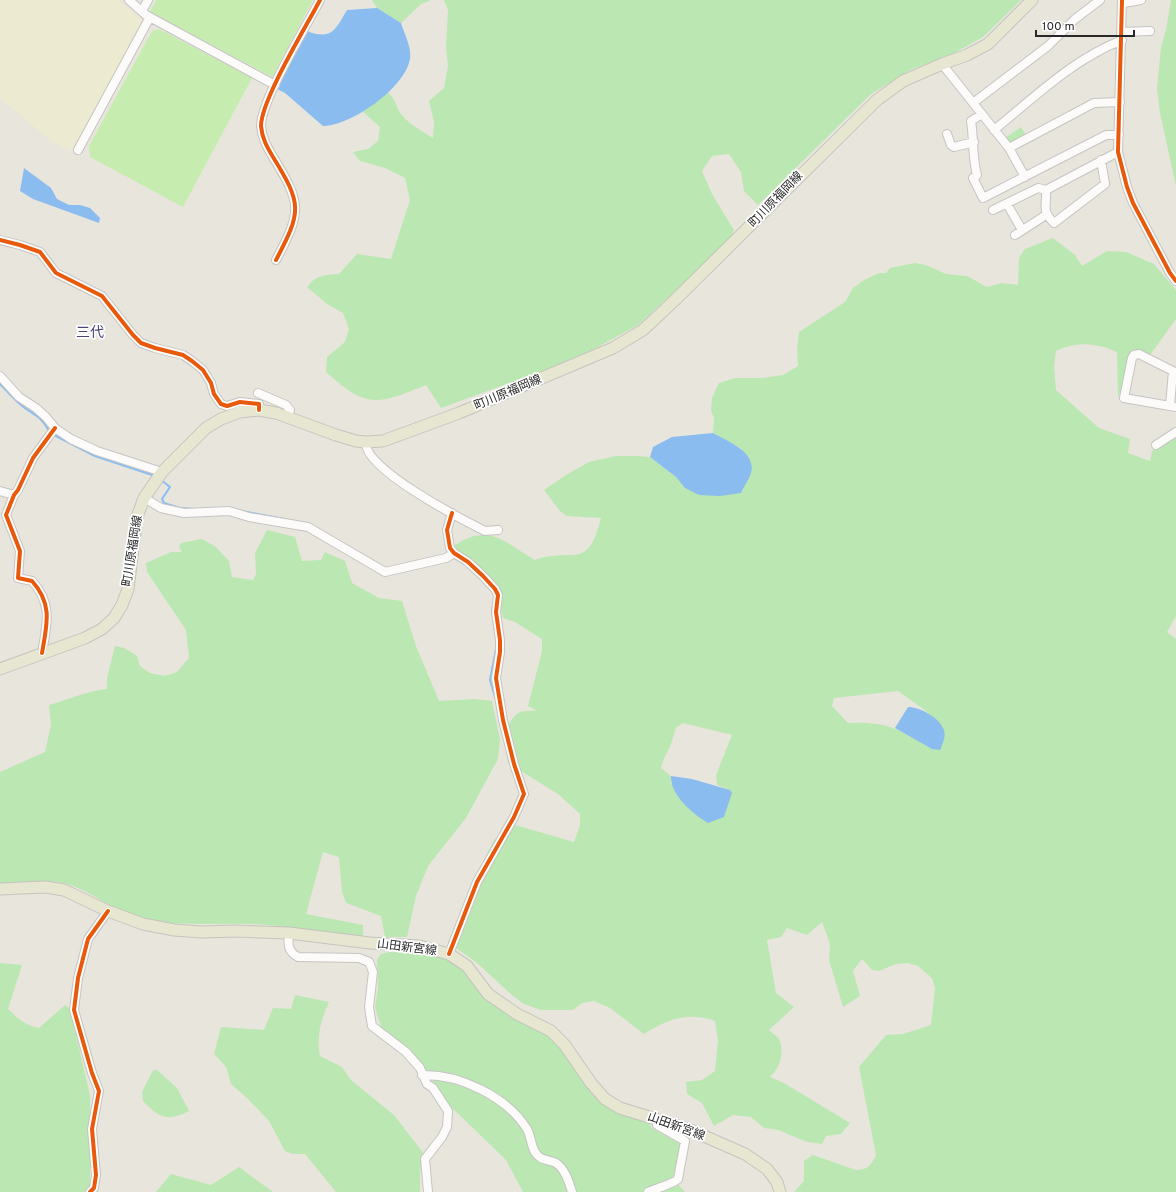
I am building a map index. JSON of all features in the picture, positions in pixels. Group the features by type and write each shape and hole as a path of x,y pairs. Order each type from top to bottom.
{"main road":[{"name":"町川原福岡線","path":"0,669 85,638 102,629 114,618 122,605 128,589 137,517 144,498 162,472 206,428 240,412 259,407 336,435 366,442 396,437 459,413 613,348 643,330 877,100 903,82 942,64 967,55 988,44 1032,0"},
{"name":"山田新宮線","path":"0,889 45,887 64,890 108,911 143,924 174,930 202,932 289,933 370,943 419,946 449,954 467,966 488,994 517,1014 551,1031 564,1044 591,1083 605,1099 620,1108 688,1129 761,1164 773,1176 780,1192"}],"street":[{"path":"129,0 150,17 275,85"},
{"path":"142,11 148,0"},
{"path":"276,260 290,233 296,213 296,203 290,185 265,144 262,134 263,112 275,85 320,0"},
{"path":"973,103 1048,46 1075,19 1100,0"},
{"path":"1141,0 1123,2 1118,152 1127,188 1133,203 1170,273 1176,280"},
{"path":"78,150 150,17"},
{"path":"994,130 1075,64 1122,36 1150,31"},
{"path":"942,64 1009,148 1025,177"},
{"path":"1009,148 1094,103 1120,102"},
{"path":"982,114 971,121 974,142 973,161 977,175 973,178 983,198 1106,135 1119,135"},
{"path":"947,134 950,145 954,147 974,142"},
{"path":"993,210 1038,188 1046,190 1118,152"},
{"path":"1046,190 1046,215 1054,223 1105,184 1101,160"},
{"path":"1007,204 1022,230"},
{"path":"1015,235 1046,215"},
{"path":"0,240 40,252 56,273 102,296 133,335 141,342 155,348 183,356 192,361 203,370 211,383 214,394 221,404 227,406 240,402 259,407 271,398"},
{"path":"1139,354 1173,371 1173,406 1124,398 1132,358 1134,355 1139,354"},
{"path":"0,376 19,397 46,417 55,428 71,439 97,451 162,472"},
{"path":"258,393 286,405 290,410 287,417"},
{"path":"224,405 226,418"},
{"path":"42,653 47,624 47,608 41,591 32,581 18,578 20,551 6,515 14,495 18,490 33,458 55,428"},
{"path":"1156,445 1176,432"},
{"path":"366,442 365,448 370,455 406,487 485,531 498,530"},
{"path":"0,491 14,495"},
{"path":"144,498 160,508 184,513 229,511 308,527 385,572 446,558 454,554"},
{"path":"449,954 453,940 477,882 514,817 524,794 514,764 505,727 496,678 500,646 496,612 498,595 495,589 468,562 454,554 450,548 448,536 452,513"},
{"path":"90,1192 94,1188 96,1175 92,1129 99,1091 92,1073 74,1010 78,978 88,939 108,911"},
{"path":"289,933 288,946 291,953 298,957 359,958 369,962 373,972 369,1007 372,1026 406,1052 420,1068 427,1084 433,1088 448,1111 447,1127 442,1137 425,1159 428,1192"},
{"path":"422,1075 433,1075 460,1080 483,1090 506,1106 519,1118 528,1131 534,1152 540,1159 556,1163 566,1176 572,1192"},
{"path":"648,1192 661,1189 678,1179 685,1142 657,1125 657,1119"}],"shaded area":[{"path":"0,0 119,0 144,22 74,152 51,141 0,98"}],"green space":[{"path":"156,0 313,0 272,77 150,12"},
{"path":"372,0 431,0 421,4 401,23 377,8"},
{"path":"444,0 1021,0 983,37 954,53 910,70 871,94 758,205 744,191 741,172 729,154 712,156 702,171 712,194 734,230 727,243 638,325 596,348 548,369 441,408 426,385 395,397 373,400 363,398 352,392 326,372 327,357 345,342 349,329 343,313 327,304 307,287 310,283 321,276 339,274 357,254 391,259 410,200 405,178 385,168 360,161 353,152 368,149 378,141 380,127 363,112 388,92 394,99 399,111 405,119 433,138 434,122 429,101 444,88 448,66 446,47 448,10"},
{"path":"1171,0 1176,0 1176,186 1160,113 1157,89 1161,47 1166,30"},
{"path":"159,29 252,78 183,207 90,157 89,146 152,31"},
{"path":"1021,127 1026,135 1010,144 1005,138"},
{"path":"1053,238 1075,255 1082,266 1107,251 1126,252 1154,264 1176,290 1176,319 1150,355 1138,352 1118,397 1117,352 1087,344 1072,346 1056,351 1054,367 1056,390 1099,428 1130,439 1128,453 1150,461 1152,451 1166,441 1176,426 1176,616 1167,632 1176,639 1176,1192 794,1192 804,1181 804,1161 813,1155 856,1170 866,1168 872,1162 876,1155 859,1067 886,1035 903,1034 931,1025 935,988 932,978 918,966 907,963 896,964 879,971 872,970 862,959 853,971 860,996 843,1007 829,960 830,944 822,922 807,935 787,928 781,937 767,940 776,993 794,1007 769,1030 779,1039 782,1049 779,1064 770,1077 784,1083 850,1123 841,1134 826,1136 822,1144 807,1142 778,1130 764,1128 751,1117 733,1115 714,1126 702,1103 687,1094 686,1082 702,1080 715,1071 718,1041 715,1021 696,1017 678,1018 660,1025 644,1034 610,1008 594,1001 582,1003 573,1010 541,1010 524,1004 477,963 448,942 475,878 494,840 512,824 574,842 580,825 580,814 558,794 508,763 504,732 516,714 524,711 537,711 528,706 542,651 542,639 515,622 503,618 496,585 491,577 456,552 455,545 467,539 487,535 505,542 535,560 548,556 577,554 584,552 590,546 596,535 601,518 566,516 559,510 544,490 589,462 616,456 650,457 676,477 685,488 742,449 713,433 714,418 711,411 712,398 719,383 735,378 762,378 783,375 798,366 797,349 799,332 845,302 853,288 864,280 879,273 886,273 890,268 915,263 926,265 946,274 967,276 987,287 1002,283 1018,285 1019,258 1025,249","holes":["898,691 926,711 943,728 932,749 901,731 883,725 873,723 848,723 832,706 834,698","683,723 732,735 716,775 717,785 730,790 671,784 671,776 661,768 676,728"]},
{"path":"267,530 295,537 302,561 321,560 325,552 345,561 352,583 379,598 402,601 416,646 439,701 475,699 492,701 500,739 498,759 466,818 428,866 416,896 407,937 385,937 381,916 346,903 342,892 339,857 323,852 306,914 363,925 363,938 291,927 267,925 158,922 143,919 123,912 74,886 63,883 40,881 0,884 0,772 45,752 51,725 49,705 86,693 107,689 107,678 115,646 124,648 137,656 140,666 150,673 165,676 177,672 189,658 186,630 147,572 146,563 171,552 182,552 179,547 181,543 202,539 216,547 229,561 232,577 253,580 256,574 255,553"},
{"path":"389,952 430,953 452,961 466,974 483,996 544,1031 555,1042 576,1069 591,1093 601,1103 622,1115 647,1121 652,1128 680,1144 673,1179 685,1192 523,1192 506,1160 445,1101 417,1059 382,1031 375,1007 378,988 377,960 381,954"},
{"path":"0,963 22,965 8,1009 22,1021 39,1028 65,1005 70,1009 90,1095 90,1180 99,1192 0,1192"},
{"path":"295,995 329,1002 319,1035 320,1056 342,1067 351,1080 394,1115 424,1154 420,1170 420,1192 336,1192 305,1154 293,1154 285,1151 269,1121 231,1084 226,1067 214,1054 221,1027 264,1030 273,1008 291,1009"},
{"path":"153,1070 157,1070 177,1088 189,1111 169,1117 159,1115 143,1101 142,1092"},
{"path":"239,1167 273,1192 156,1192 171,1174 211,1185"}],"water":[{"path":"377,8 401,23 410,50 410,59 406,70 388,93 362,112 348,120 323,126 285,93 277,89 307,28 309,32 317,34 329,33 333,31 347,10"},
{"path":"24,168 51,188 57,199 69,205 80,205 90,208 100,218 99,223 33,199 20,191"},
{"path":"713,433 740,448 750,459 752,466 751,473 741,493 720,496 699,495 685,488 676,477 650,457 653,447 672,437"},
{"path":"908,707 913,707 928,713 941,724 945,736 940,750 932,749 895,728"},
{"path":"671,776 692,779 730,790 732,793 724,817 708,823 696,815 678,797 674,790"}],"waterway":[{"path":"0,384 21,405 40,418 49,431"},
{"path":"54,435 95,456 155,476"},
{"path":"160,479 170,487 162,499 164,503 180,508 194,509"},
{"path":"242,511 300,522"},
{"path":"493,605 492,612 495,629"},
{"path":"495,697 490,680 496,649"}],"cycle path":[{"path":"276,260 291,230 295,208 294,197 264,138 261,126 263,114 276,82 320,0"},
{"path":"1122,0 1118,152 1127,187 1133,203 1170,273 1176,281"},
{"path":"0,240 40,252 56,273 102,296 141,343 183,355 192,361 203,370 211,383 214,394 221,404 227,406 240,402 259,404 259,410"},
{"path":"42,653 47,624 46,606 39,590 32,581 18,578 20,551 6,515 14,495 18,490 33,458 55,428"},
{"path":"449,954 477,882 514,817 524,794 514,764 503,720 496,678 500,652 496,612 498,595 495,589 483,576 468,562 454,553 450,548 447,530 452,513"},
{"path":"90,1192 94,1188 96,1175 92,1129 99,1091 92,1073 74,1010 78,978 88,939 108,911"}],"district":[{"name":"三代","path":"90,333"}]}
